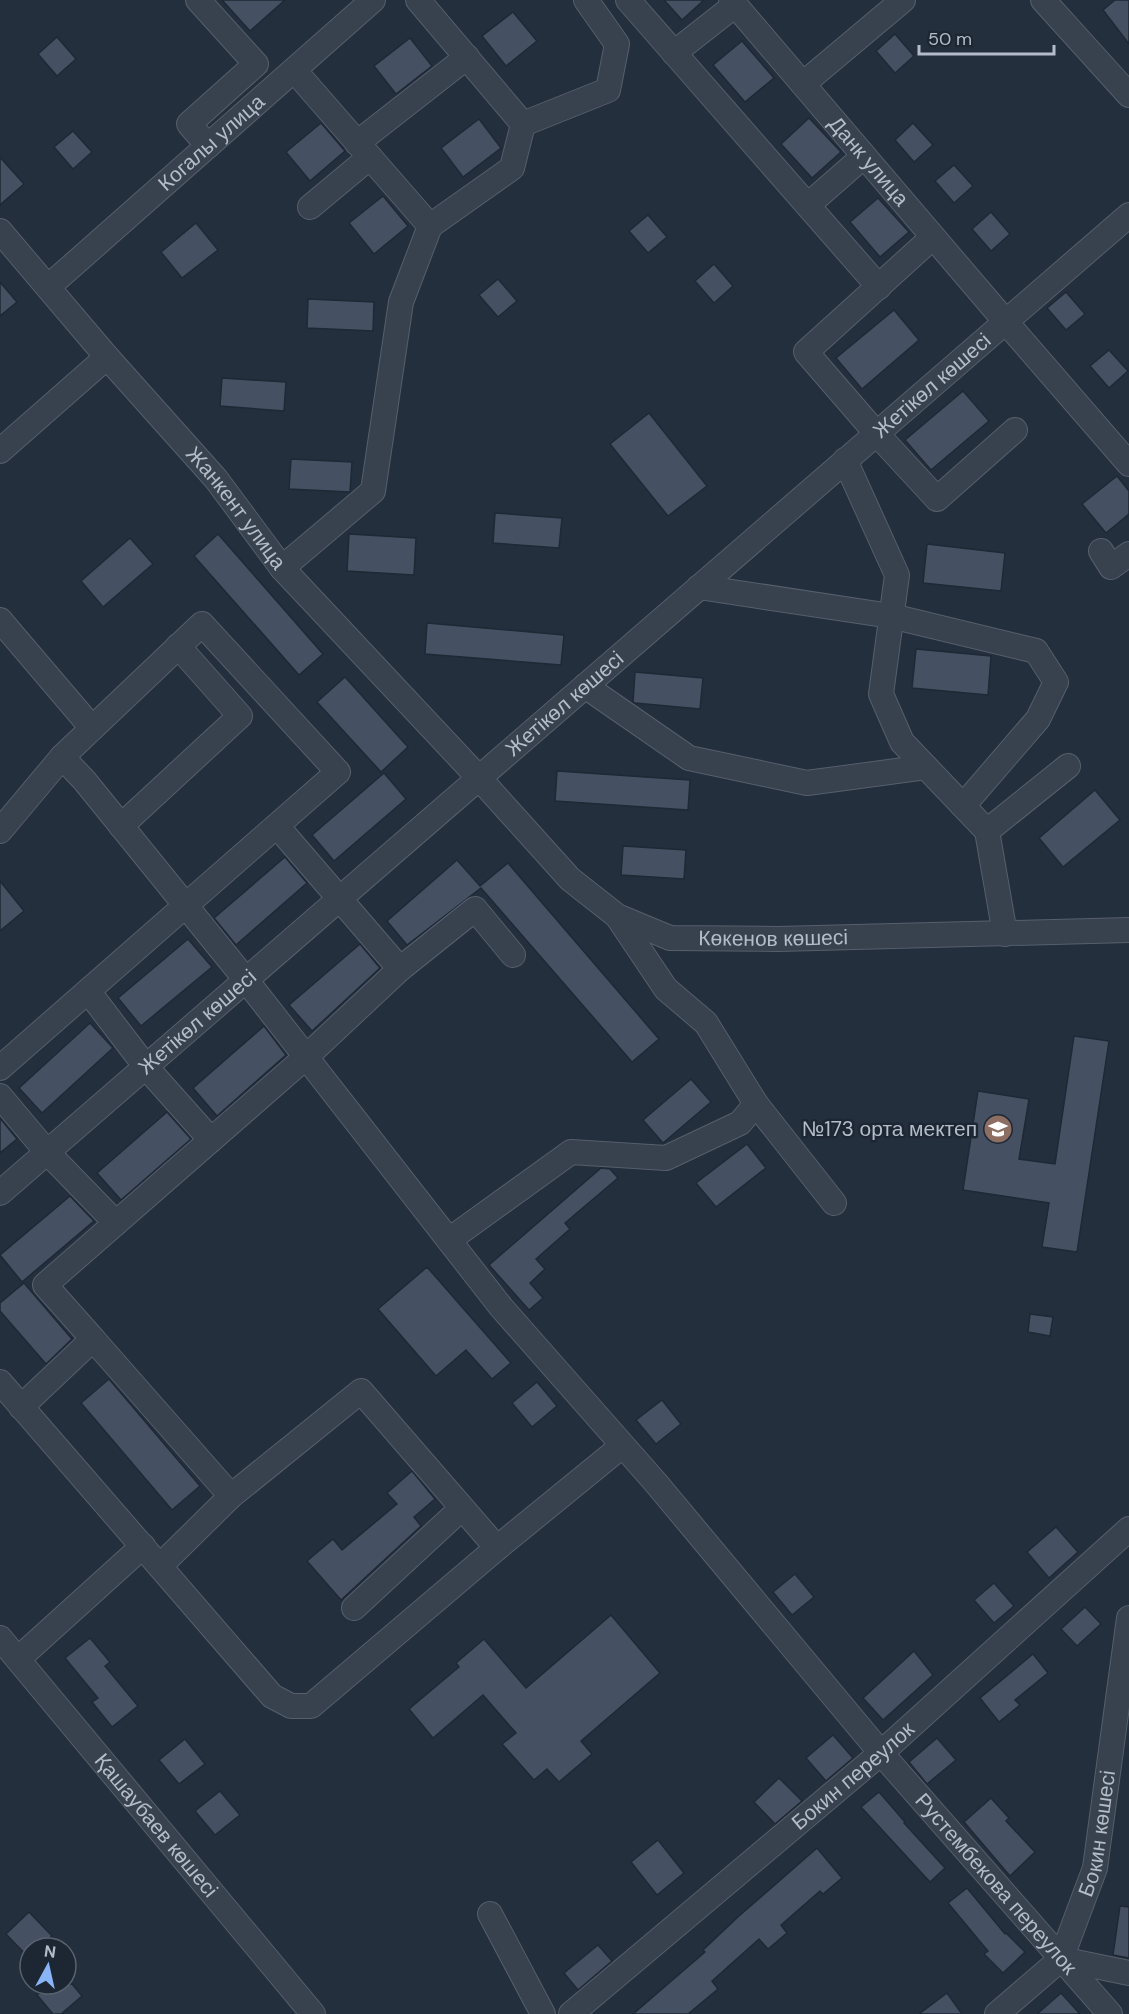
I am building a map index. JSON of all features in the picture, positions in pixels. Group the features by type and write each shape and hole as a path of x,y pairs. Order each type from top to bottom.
{"street":[{"name":"Когалы улица","path":"48,287 373,0"},
{"path":"418,0 523,124"},
{"path":"523,124 608,90 617,44 586,0"},
{"path":"628,0 879,287"},
{"path":"803,84 903,0"},
{"path":"1043,0 1129,95"},
{"path":"674,53 733,2"},
{"name":"Данк улица","path":"733,2 1129,464"},
{"path":"208,3 256,64 189,124 208,146"},
{"path":"310,207 364,150 466,57"},
{"path":"294,70 430,226"},
{"path":"282,568 373,491 401,302 430,226 512,168 523,124"},
{"path":"808,205 864,156"},
{"name":"Жетікөл көшесі","path":"0,1193 1129,216"},
{"name":"Жанкент улица","path":"0,231 107,357 216,479 282,568 479,778"},
{"path":"933,237 806,352 937,499 1015,430"},
{"path":"0,452 107,357"},
{"path":"845,460 897,574 881,694 902,742 987,831 1005,934"},
{"path":"1101,551 1111,567 1129,554"},
{"path":"699,587 891,616 1036,651 1056,682 1038,719 963,806"},
{"path":"0,620 92,728"},
{"path":"0,831 62,757 202,624 338,772 0,1068"},
{"path":"121,826 240,716 178,646"},
{"path":"585,686 689,758 807,783 926,767"},
{"name":"Рустембекова переулок","path":"62,757 84,780 246,980 501,1307 656,1483 881,1753 1110,2014"},
{"path":"987,831 1068,766"},
{"name":"Көкенов көшесі","path":"479,778 570,879 617,916 670,938 778,939 1129,930"},
{"path":"277,826 338,900 400,969"},
{"path":"231,1496 45,1285 306,1057 400,969 475,909 513,955"},
{"path":"617,916 666,990 706,1023 756,1104 834,1203"},
{"path":"88,991 146,1067 211,1140"},
{"path":"0,1096 47,1152 116,1223"},
{"path":"449,1240 571,1152 666,1158 740,1123 756,1104"},
{"path":"21,1407 93,1339"},
{"path":"0,1382 272,1696 291,1706 311,1706 497,1548 622,1446"},
{"path":"160,1566 231,1496 361,1391 497,1548"},
{"path":"354,1608 462,1508"},
{"name":"Бокин переулок","path":"570,2014 881,1753 1129,1529"},
{"path":"18,1659 143,1546"},
{"name":"Бокин көшесі","path":"997,2014 1061,1959 1095,1868 1129,1618"},
{"name":"Қашаубаев көшесі","path":"0,1638 313,2014"},
{"path":"490,1914 543,2014"},
{"path":"1061,1959 1129,1973"}],"building":[{"path":"222,0 285,0 250,31"},
{"path":"664,0 704,0 682,20"},
{"path":"1115,0 1129,0 1129,44 1103,10"},
{"path":"513,12 537,41 506,66 482,36"},
{"path":"895,34 914,56 895,73 876,51"},
{"path":"57,37 76,59 57,76 38,54"},
{"path":"410,38 432,66 396,94 374,66"},
{"path":"742,41 774,78 745,102 713,65"},
{"path":"809,118 841,152 812,178 781,144"},
{"path":"479,119 501,148 463,177 441,148"},
{"path":"321,123 345,151 310,181 286,152"},
{"path":"913,123 933,145 914,162 895,140"},
{"path":"73,131 92,152 73,169 54,147"},
{"path":"0,157 24,184 0,205"},
{"path":"954,165 973,186 954,203 935,181"},
{"path":"383,196 408,226 374,254 349,223"},
{"path":"878,198 909,232 880,257 850,222"},
{"path":"991,212 1010,234 991,251 972,229"},
{"path":"648,215 667,237 648,253 629,231"},
{"path":"196,223 218,250 182,278 161,252"},
{"path":"714,264 733,286 714,303 695,281"},
{"path":"498,279 517,301 498,317 479,295"},
{"path":"0,282 17,302 0,316"},
{"path":"1066,292 1085,314 1066,330 1047,308"},
{"path":"308,299 374,302 373,331 307,328"},
{"path":"894,310 919,340 862,389 836,358"},
{"path":"1109,350 1128,371 1109,388 1090,366"},
{"path":"222,378 286,382 284,411 220,406"},
{"path":"963,391 989,421 931,470 905,440"},
{"path":"649,413 707,486 668,516 610,444"},
{"path":"291,459 352,462 350,492 289,489"},
{"path":"1117,476 1129,491 1129,514 1106,533 1082,504"},
{"path":"495,513 562,518 559,548 493,543"},
{"path":"218,534 323,654 299,675 194,556"},
{"path":"349,534 416,538 414,575 347,571"},
{"path":"130,538 153,564 103,607 81,581"},
{"path":"927,544 1005,553 1001,591 923,583"},
{"path":"427,623 564,635 561,665 425,654"},
{"path":"916,649 991,656 988,695 912,688"},
{"path":"635,672 703,678 700,709 633,702"},
{"path":"345,677 408,747 381,772 317,702"},
{"path":"557,771 690,780 688,810 555,801"},
{"path":"384,773 406,799 334,861 312,835"},
{"path":"1095,790 1120,820 1063,867 1039,838"},
{"path":"623,846 686,850 684,879 621,875"},
{"path":"285,857 307,883 236,945 214,918"},
{"path":"457,860 480,886 508,863 659,1039 632,1062 481,888 407,945 387,921"},
{"path":"0,881 24,911 0,931"},
{"path":"188,939 212,967 141,1026 118,998"},
{"path":"360,944 380,968 312,1031 289,1005"},
{"path":"90,1023 113,1048 42,1113 19,1088"},
{"path":"264,1026 286,1055 217,1116 193,1088"},
{"name":"№173 орта мектеп","path":"1074,1036 1109,1041 1077,1252 1042,1247 1049,1203 963,1190 978,1091 1029,1099 1019,1159 1055,1164"},
{"path":"691,1079 711,1102 663,1143 643,1120"},
{"path":"167,1112 191,1139 121,1200 97,1173"},
{"path":"0,1118 17,1139 0,1153"},
{"path":"747,1144 766,1168 716,1207 696,1183"},
{"path":"601,1168 610,1169 618,1178 565,1223 570,1229 536,1259 545,1269 530,1283 543,1298 529,1310 489,1265"},
{"path":"70,1196 94,1221 22,1282 0,1255"},
{"path":"427,1267 511,1363 492,1379 466,1350 436,1376 378,1309"},
{"path":"24,1283 72,1339 46,1364 0,1311 0,1303"},
{"path":"1030,1314 1053,1317 1050,1336 1028,1332"},
{"path":"109,1379 200,1486 172,1510 81,1403"},
{"path":"537,1382 557,1406 532,1427 512,1403"},
{"path":"662,1400 681,1424 656,1444 636,1420"},
{"path":"412,1471 435,1499 414,1517 421,1526 341,1600 307,1561 333,1539 342,1550 397,1504 387,1493"},
{"path":"1056,1527 1078,1552 1049,1578 1027,1552"},
{"path":"795,1574 814,1597 792,1615 773,1592"},
{"path":"994,1583 1014,1606 994,1623 974,1600"},
{"path":"1085,1607 1101,1624 1077,1646 1061,1629"},
{"path":"611,1615 660,1673 581,1741 592,1754 559,1782 547,1769 534,1780 502,1744 516,1733 483,1695 433,1738 409,1709 459,1667 456,1663 484,1639 526,1688"},
{"path":"90,1638 110,1662 105,1666 138,1706 112,1727 92,1702 98,1698 65,1658"},
{"path":"914,1651 933,1675 883,1720 863,1698"},
{"path":"1033,1654 1048,1673 1015,1700 1020,1705 999,1722 980,1698"},
{"path":"833,1735 853,1758 826,1781 806,1758"},
{"path":"937,1738 956,1760 927,1784 909,1762"},
{"path":"185,1739 205,1764 179,1784 159,1760"},
{"path":"779,1778 802,1801 775,1824 754,1802"},
{"path":"220,1791 240,1815 215,1835 195,1811"},
{"path":"879,1792 945,1868 930,1882 861,1807"},
{"path":"991,1798 1009,1818 1006,1821 1035,1852 1010,1876 964,1822"},
{"path":"658,1840 684,1873 657,1895 631,1862"},
{"path":"817,1848 842,1878 823,1894 820,1891 781,1925 787,1933 768,1949 759,1939 712,1981 718,1989 688,2014 633,2014 705,1952 703,1950 739,1916"},
{"path":"967,1888 1005,1934 1025,1952 1003,1973 984,1954 988,1951 948,1903"},
{"path":"1120,1906 1129,1907 1129,1958 1113,1955"},
{"path":"29,1912 52,1936 18,1936 18,1946 6,1934"},
{"path":"598,1945 612,1961 578,1990 564,1973"},
{"path":"78,1991 82,1996 61,2014 53,2014 38,1996 78,1996"},
{"path":"947,1993 962,2014 919,2014"},
{"path":"1061,1993 1080,2014 1037,2014"}],"place":[{"name":"№173 орта мектеп","path":"998,1129"}]}
